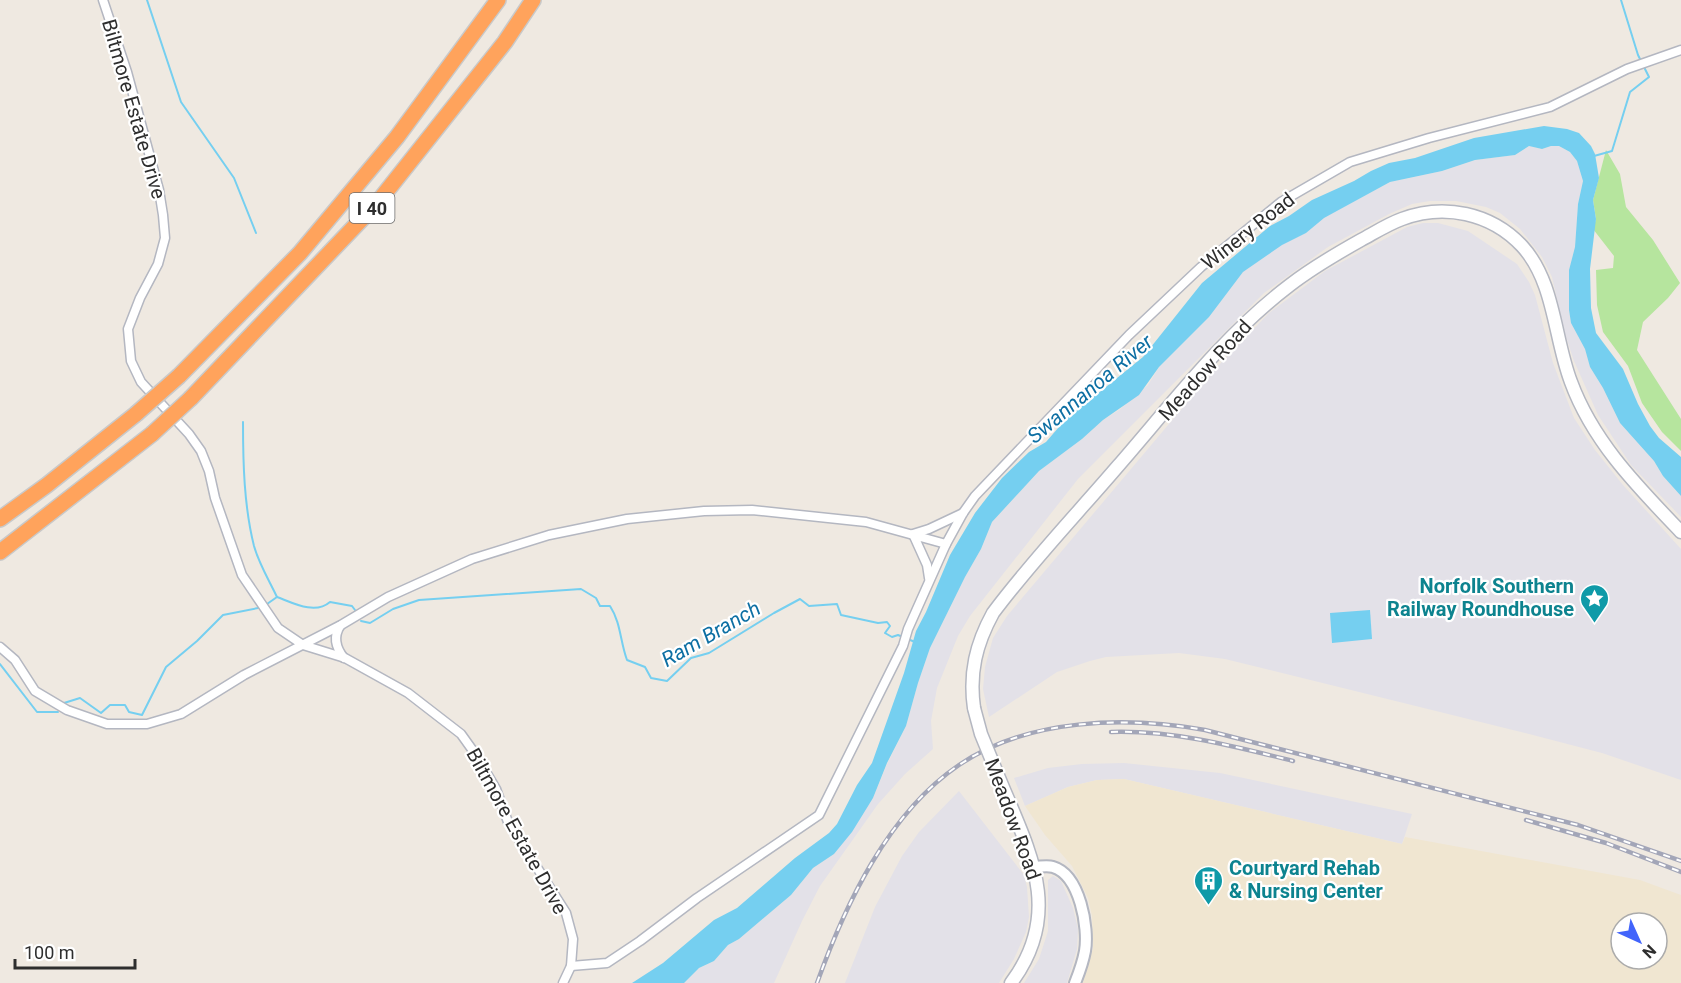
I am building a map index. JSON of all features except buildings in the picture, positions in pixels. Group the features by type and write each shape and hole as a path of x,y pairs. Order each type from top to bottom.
{"highway":[{"name":"I 40","path":"0,519 136,414 179,376 300,253 397,137 498,0"},
{"name":"I 40","path":"0,552 152,434 191,398 378,202 505,42 533,0"}],"main road":[{"name":"Meadow Road","path":"1011,983 1028,956 1038,926 1040,903 1034,867 981,734 974,708 972,676 984,630 993,613 1203,369 1241,328 1292,283 1324,261 1391,224 1420,213 1451,211 1483,219 1511,235 1527,252 1544,283 1565,366 1587,416 1623,469 1681,532"}],"street":[{"name":"Biltmore Estate Drive","path":"103,0 127,72 159,190 163,215 165,238 158,264 140,298 128,329 131,361 141,382 189,434 201,451 242,575 278,628 303,645 345,658 372,672 408,693 461,734 496,789 508,822 566,913 573,939 571,966"},
{"name":"Winery Road","path":"571,966 607,963 819,814 903,646 908,628 929,579 963,513 975,496 1129,335 1201,267 1281,202 1350,162 1429,138 1550,107 1628,69 1681,50"},
{"path":"0,647 15,660 35,691 67,710 107,724 147,724 181,714 244,675 341,625 388,597 472,559 549,535 627,519 704,511 752,510 866,522 946,544"},
{"path":"913,534 963,513"},
{"path":"913,534 927,565 929,579"},
{"path":"341,625 336,633 336,644 345,658"},
{"path":"1034,867 1054,867 1062,872 1070,881 1081,904 1086,942 1075,983"},
{"path":"563,983 571,966"}],"shaded area":[{"path":"1529,146 1542,149 1559,146 1570,152 1577,161 1583,181 1578,204 1575,247 1569,270 1571,323 1585,349 1590,367 1620,423 1681,496 1681,517 1631,465 1598,415 1574,361 1565,334 1552,277 1542,257 1520,229 1500,213 1486,207 1456,201 1412,204 1389,214 1328,247 1264,293 1078,479 970,616 958,636 937,688 931,721 933,749 905,774 878,804 820,886 774,983 684,983 699,968 714,961 728,945 739,939 791,895 813,868 834,854 873,798 906,726 930,648 981,549 992,522 1039,471 1148,385 1159,367 1209,317 1243,272 1282,244 1306,233 1323,218 1390,182 1442,171 1475,160 1515,155"},
{"path":"1423,223 1438,223 1468,231 1517,264 1535,295 1553,363 1574,418 1595,450 1623,485 1681,549 1681,780 1602,753 1533,735 1225,659 1179,653 1106,657 1057,672 989,717 983,689 985,667 993,638 1007,616 1217,367 1269,313 1325,271 1407,227"},
{"path":"1124,763 1220,773 1412,814 1402,844 1124,779 1097,780 1068,787 1025,806 1014,778 1048,768"},
{"path":"1124,779 1402,844 1405,837 1640,880 1681,895 1681,983 1083,983 1093,948 1092,916 1088,898 1072,866 1045,835 1025,806 1068,787 1097,780"},
{"path":"959,791 1024,875 1029,917 1026,932 1014,959 999,983 845,983 875,907 902,856 919,832"},
{"path":"1053,876 1061,881 1073,908 1078,929 1077,949 1067,983 1024,983 1039,959 1048,931 1048,880"}],"green space":[{"path":"1606,150 1620,174 1626,207 1653,240 1680,283 1643,322 1637,350 1681,419 1681,451 1662,432 1642,403 1628,366 1603,332 1597,305 1596,270 1613,268 1614,256 1593,229 1596,219 1593,200"}],"water":[{"path":"1544,126 1579,133 1595,154 1599,178 1593,200 1596,219 1590,269 1591,308 1596,333 1623,369 1650,426 1659,438 1681,457 1681,496 1620,423 1590,367 1585,349 1571,323 1569,270 1575,247 1578,204 1583,181 1577,161 1570,152 1559,146 1542,149 1529,146 1515,155 1475,160 1442,171 1390,182 1324,218 1306,233 1282,245 1243,272 1209,317 1159,367 1139,395 1103,420 1039,471 992,522 981,549 930,648 906,726 887,763 873,798 852,832 834,854 813,868 791,895 739,939 728,945 714,961 699,968 684,983 632,983 663,963 714,920 737,908 837,824 857,785 872,763 904,673 916,631 950,555 975,513 1002,478 1029,452 1046,442 1065,420 1143,357 1202,283 1270,226 1312,200 1371,171 1389,163 1415,158 1474,138"},
{"path":"1370,610 1372,639 1332,643 1330,613"}],"waterway":[{"path":"147,0 181,102 234,178 256,233"},
{"path":"1594,156 1612,151 1630,92 1649,77 1638,55 1621,0"},
{"path":"243,422 248,516 254,546 277,597"},
{"name":"Ram Branch","path":"361,621 370,623 393,609 419,600 581,589 596,598 600,606 610,606 616,619 627,660 645,667 651,678 667,681 691,658 709,653 800,599 809,606 837,604 841,615 878,623 887,622 890,626 885,633 892,637 898,635 915,642"},
{"name":"Ram Branch","path":"277,597 304,607 318,608 330,602 352,606 355,610"},
{"name":"Ram Branch","path":"267,604 277,597"},
{"name":"Ram Branch","path":"64,703 80,698 101,713 110,705 125,705 129,712 142,715 166,667 223,615 258,608"},
{"name":"Ram Branch","path":"0,664 37,712 58,712"}],"railway":[{"path":"817,983 841,923 872,863 911,808 934,785 959,765 986,749 1015,738 1078,725 1143,723 1205,730 1578,825 1681,861"},
{"path":"1111,732 1180,736 1293,761"},
{"path":"1526,820 1606,843 1681,872"}],"place":[{"name":"Norfolk Southern Railway Roundhouse","path":"1595,624"},
{"name":"Courtyard Rehab & Nursing Center","path":"1208,906"}],"water label":[{"name":"Swannanoa River","path":"1090,389"}]}
